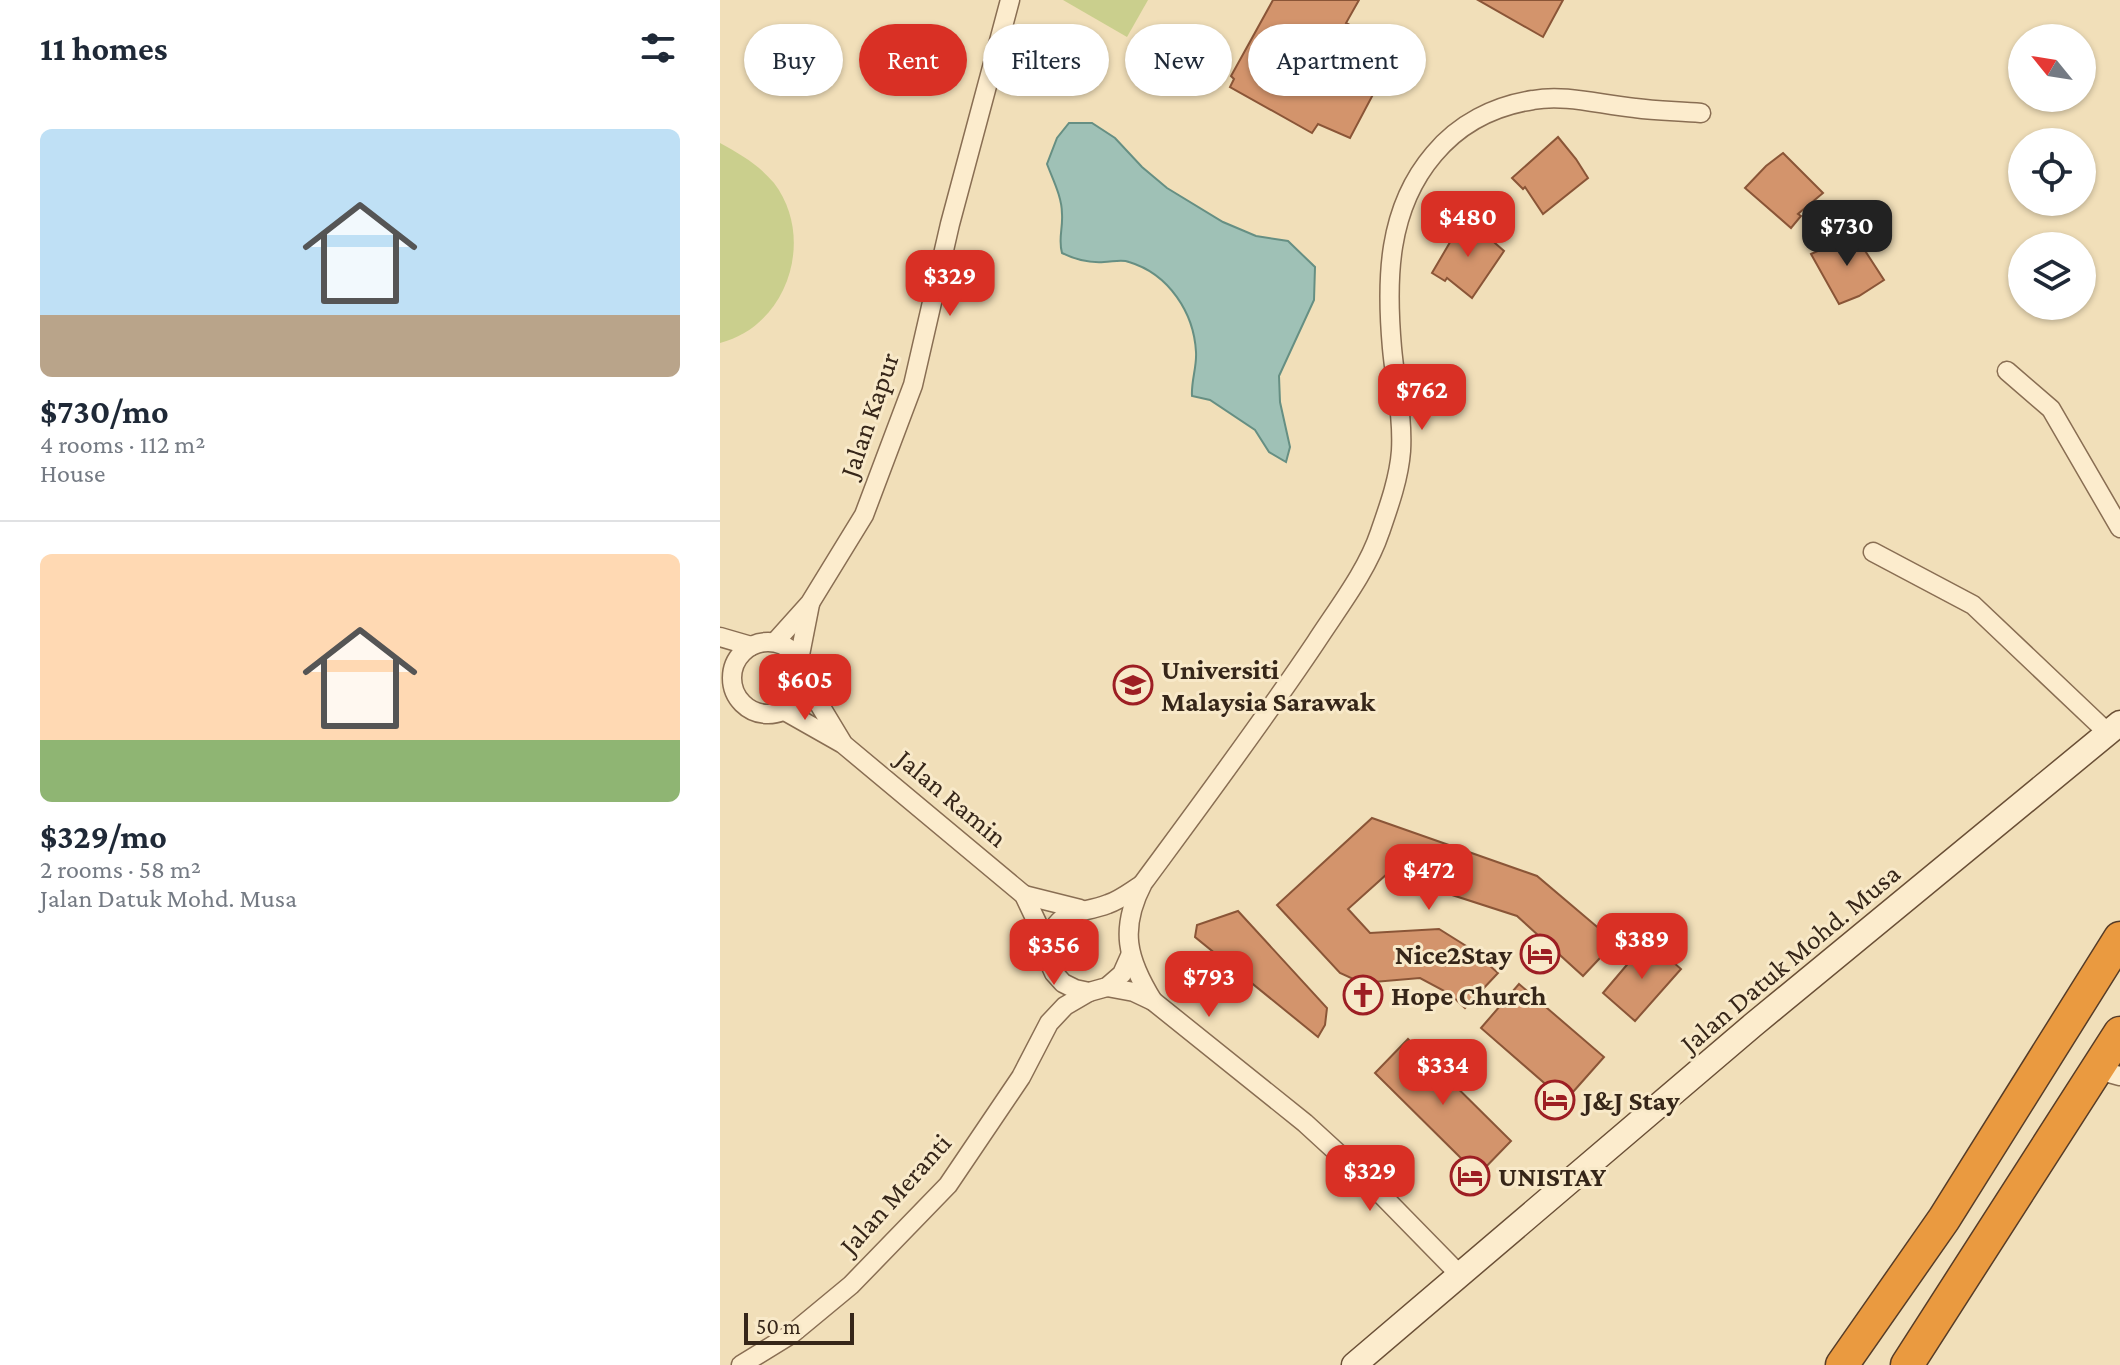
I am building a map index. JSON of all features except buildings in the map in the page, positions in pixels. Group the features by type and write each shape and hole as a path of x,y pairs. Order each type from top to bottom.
{"highway":[{"path":"1842,1365 1944,1219 2120,938"},
{"path":"1907,1365 2109,1073 2120,1033"}],"street":[{"name":"Jalan Kapur","path":"775,642 810,603 864,515 913,385 950,224 1010,0"},
{"path":"1049,1023 1065,1006 1089,992 1107,987 1122,974 1130,949 1131,908 1143,883 1255,733 1336,612 1378,537 1391,499 1401,453 1389,288 1392,241 1413,183 1424,166 1451,136 1481,115 1534,99 1570,99 1636,109 1701,113"},
{"path":"2007,371 2051,409 2120,528"},
{"path":"1873,552 1973,605 2114,728"},
{"name":"Jalan Kapur","path":"802,670 810,603"},
{"path":"720,637 751,646"},
{"path":"775,642 793,652 802,670 798,697 783,710 759,713 748,708 734,691 732,680 736,660 751,646 775,642"},
{"path":"720,662 732,680"},
{"name":"Jalan Ramin","path":"802,670 843,744"},
{"name":"Jalan Ramin","path":"783,710 843,744 1024,895"},
{"name":"Jalan Datuk Mohd. Musa","path":"1354,1365 1753,1025 2114,728"},
{"path":"1047,949 1050,936 1067,914 1118,900 1143,883"},
{"path":"1024,895 1117,919 1125,929 1139,979 1153,1001"},
{"path":"1024,895 1031,906 1054,973 1049,1023"},
{"path":"1054,973 1063,983 1089,992"},
{"path":"1107,987 1134,992 1153,1001 1272,1095 1365,1178 1461,1276"},
{"name":"Jalan Meranti","path":"741,1365 793,1333 851,1285 948,1185 1021,1077 1049,1023"}],"green space":[{"path":"1063,0 1148,0 1134,24 1125,24 1125,36"},
{"path":"720,143 756,165 774,183 787,205 793,229 793,253 788,277 778,299 763,319 744,334 720,343"}],"water":[{"path":"1069,123 1092,123 1115,138 1167,188 1223,222 1256,236 1288,241 1315,267 1314,300 1279,376 1280,402 1290,447 1286,462 1269,452 1255,430 1210,400 1192,396 1196,358 1194,337 1184,310 1167,285 1143,268 1126,261 1088,261 1062,253 1062,208 1047,164 1057,138"}],"place":[{"name":"Universiti Malaysia Sarawak","path":"1133,685"},
{"name":"Nice2Stay","path":"1540,954"},
{"name":"Hope Church","path":"1363,995"},
{"name":"J&J Stay","path":"1555,1100"},
{"name":"UNISTAY","path":"1470,1176"}]}
